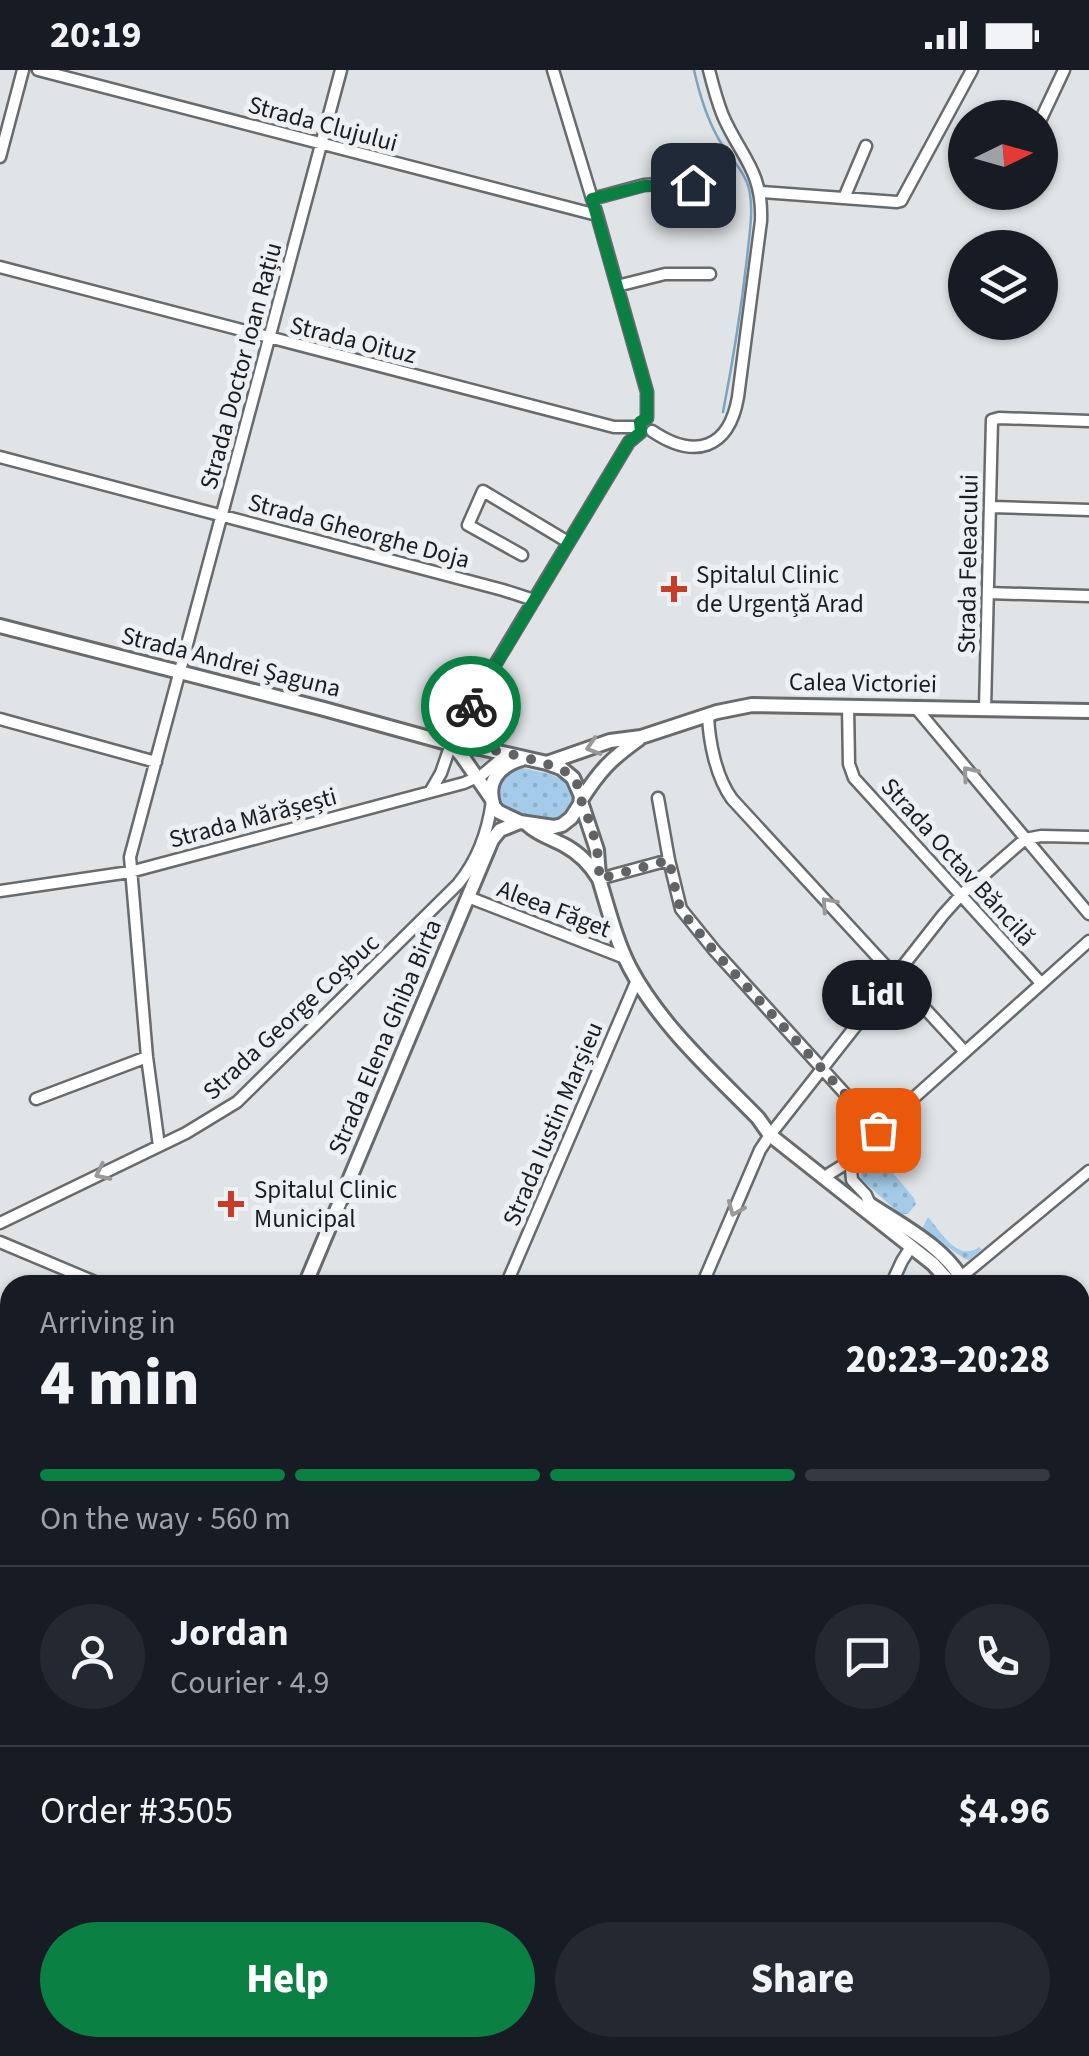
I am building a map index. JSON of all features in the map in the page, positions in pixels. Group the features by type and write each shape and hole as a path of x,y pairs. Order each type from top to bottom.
{"main road":[{"name":"Strada Andrei Șaguna","path":"0,626 450,744 522,759"},
{"name":"Calea Victoriei","path":"547,763 610,742 752,705 1089,711"},
{"name":"Calea Victoriei","path":"581,801 602,769 640,737"},
{"path":"450,744 499,812 549,828 571,818 581,801"},
{"path":"491,800 493,779 499,771 522,759 561,768 573,778 597,850 599,879 625,958 668,1024 772,1132 947,1275"},
{"path":"523,822 583,858 599,879"},
{"name":"Strada Elena Ghiba Birta","path":"310,1275 494,836 523,822"},
{"path":"772,1132 943,1256 953,1275"}],"street":[{"path":"0,157 23,70"},
{"name":"Strada Clujului","path":"38,70 598,215"},
{"name":"Strada Doctor Ioan Rațiu","path":"159,1146 147,1057 131,852 341,70"},
{"path":"430,792 450,744 568,542 629,442 645,427 647,392 553,70"},
{"path":"709,70 723,116 756,174 761,192 898,202 904,198 972,70"},
{"path":"1050,100 1064,70"},
{"path":"844,198 866,146"},
{"path":"592,199 660,184 726,187"},
{"name":"Strada Oituz","path":"0,267 614,427 645,427 677,444 705,446 720,438 733,417 744,364 760,237 761,192"},
{"path":"617,286 665,274 710,274"},
{"name":"Strada Feleacului","path":"985,708 992,420 1089,421"},
{"name":"Strada Gheorghe Doja","path":"0,457 534,600"},
{"path":"522,555 468,525 483,492 568,542"},
{"path":"990,507 1089,510"},
{"path":"988,593 1089,596"},
{"name":"Strada Octav Băncilă","path":"848,706 849,764 854,778 1041,984"},
{"path":"914,707 1089,914"},
{"path":"708,715 718,771 726,790 965,1052"},
{"path":"0,718 156,762"},
{"name":"Strada Mărășești","path":"0,891 130,872 430,792 476,778 506,755"},
{"path":"658,798 678,902 684,914 878,1130"},
{"name":"Strada George Coșbuc","path":"0,1223 205,1123 236,1102 466,874 487,829 491,800"},
{"path":"706,1275 760,1150 922,939 960,896 1024,839 1089,837"},
{"path":"599,879 669,860"},
{"name":"Aleea Făget","path":"468,897 625,958"},
{"path":"438,904 458,920"},
{"path":"829,1174 855,1156 878,1130 1089,941"},
{"name":"Strada Iustin Marșieu","path":"510,1275 637,980"},
{"path":"36,1099 147,1057"},
{"path":"855,1156 852,1180 870,1204"},
{"path":"966,1275 1089,1171"},
{"path":"0,1242 78,1275"},
{"path":"896,1275 912,1247"}],"shaded area":[{"path":"518,767 568,782 573,799 570,809 557,822 500,805 496,787 504,772"},
{"path":"871,1147 914,1198 916,1204 908,1214 900,1214 861,1179 860,1166"},
{"path":"928,1217 957,1248 982,1249 965,1259 923,1230"}],"waterway":[{"path":"694,70 709,120 743,175 750,197 745,277 723,412"}],"way so far":[{"path":"471,706 450,744 547,763 573,778 592,832 599,879 669,860 684,914 878,1130"}],"place":[{"name":"Spitalul Clinic de Urgență Arad","path":"674,589"},
{"name":"Lidl","path":"878,1130"},
{"name":"Spitalul Clinic Municipal","path":"231,1204"}],"route":[{"path":"471,706 629,442 641,432 640,422 647,418 647,392 592,199 644,186 693,185"}]}
